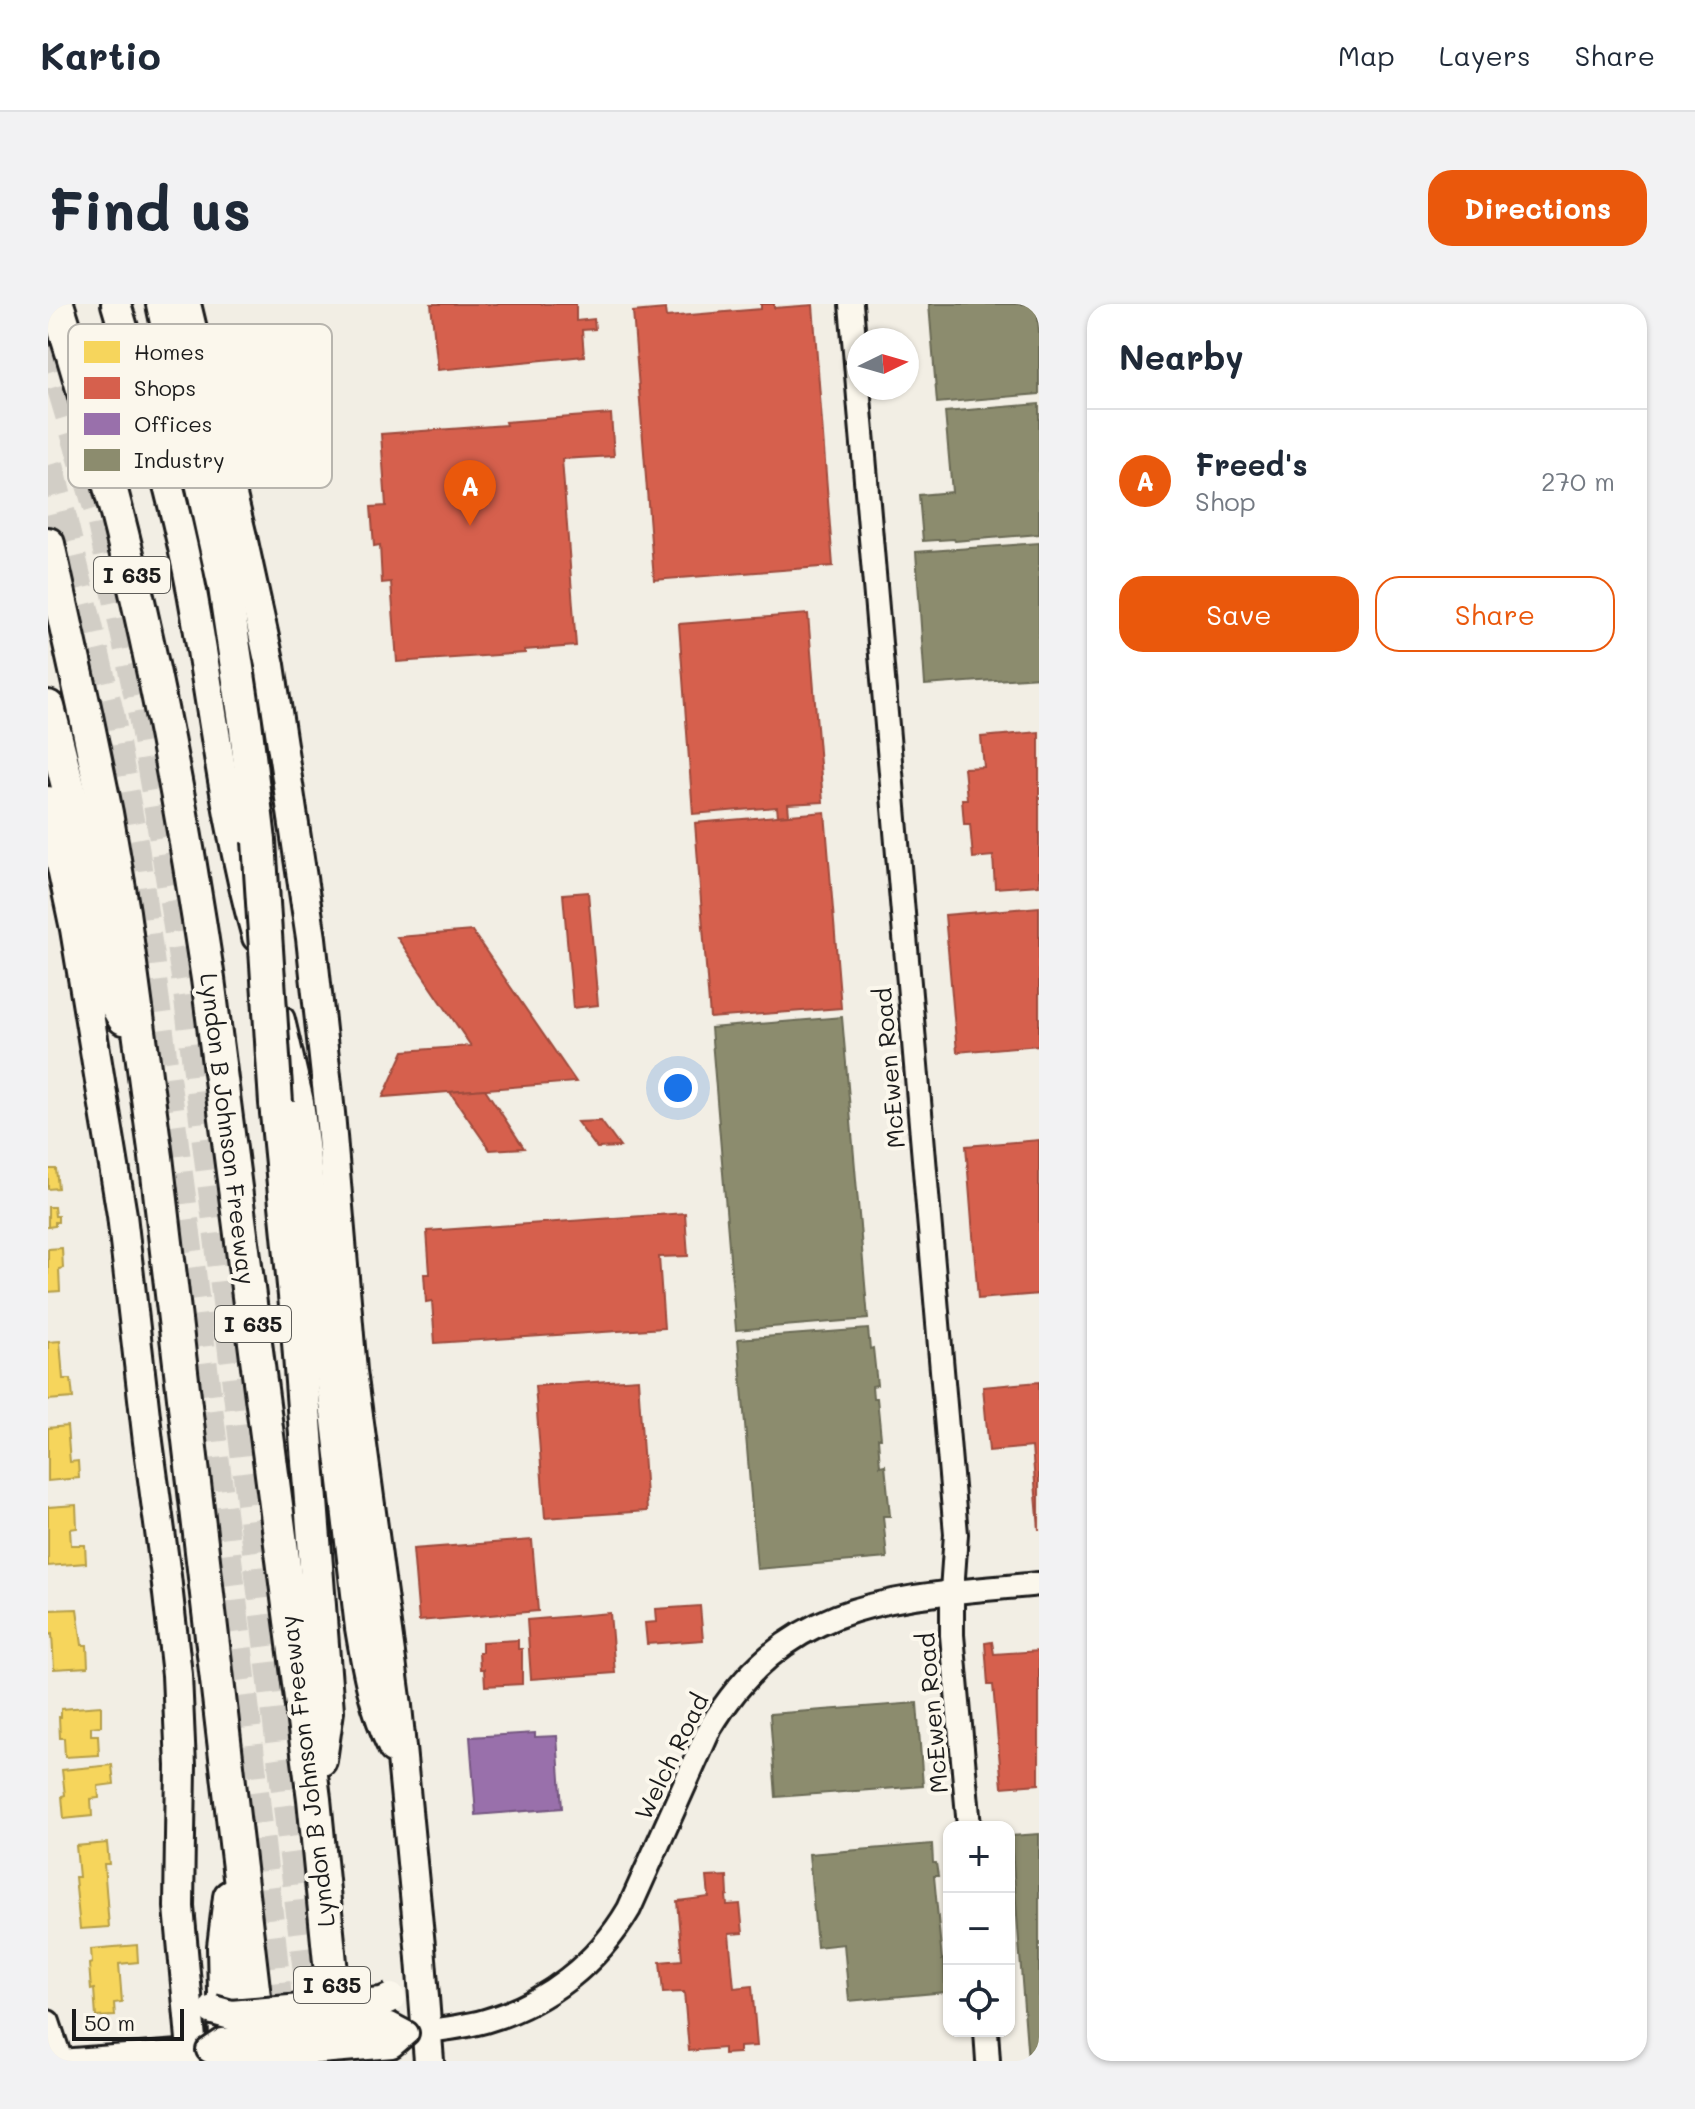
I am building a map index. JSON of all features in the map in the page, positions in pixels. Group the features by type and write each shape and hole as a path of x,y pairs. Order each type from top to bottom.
{"highway":[{"name":"Lyndon B Johnson Freeway","path":"57,304 68,338"},
{"path":"163,304 167,324"},
{"name":"Lyndon B Johnson Freeway","path":"111,488 164,714 208,979 314,1799 341,2061"},
{"path":"203,488 225,587 259,841 276,1103 297,1316 327,1711 314,1799"},
{"name":"I 635","path":"48,544 106,813 123,912 156,1157 261,2061"},
{"path":"48,707 83,845 112,997 141,1049"},
{"path":"205,2056 224,1947 237,1842"}],"main road":[{"path":"116,304 122,324"},
{"path":"186,304 191,324"},
{"path":"168,488 192,590 228,814 244,889 299,1102 362,1641 369,1682 381,1722 401,1766"},
{"path":"230,488 270,665 313,952 352,1371 397,1706 420,1946 417,2032 429,2061"},
{"path":"48,801 56,877 101,1078 122,1215 177,1675 181,1766 179,1907 183,1951 205,2056"},
{"path":"183,1951 191,1982 200,1998 213,2010 231,2015 382,2002 401,1992 410,1980 420,1946"}],"street":[{"name":"McEwen Road","path":"851,304 956,1534 952,1635 968,1821"},
{"name":"Welch Road","path":"61,2061 205,2056 223,2040 390,2024 417,2032 473,2023 510,2012 550,1992 589,1961 618,1927 643,1881 710,1728 737,1688 763,1661 816,1626 852,1610 952,1591 1039,1584"},
{"path":"48,2022 61,2061"},
{"path":"986,2037 988,2061"}],"building: Homes":[{"path":"48,1169 56,1169 58,1188 48,1189"},
{"path":"48,1207 54,1207 55,1216 58,1216 55,1226 48,1227"},
{"path":"62,1248 60,1291 48,1292 48,1249"},
{"path":"60,1341 63,1379 71,1379 73,1398 48,1400 48,1342"},
{"path":"67,1426 70,1462 78,1461 79,1478 48,1481 48,1428"},
{"path":"76,1505 77,1528 70,1529 71,1545 85,1545 86,1563 48,1566 48,1507"},
{"path":"77,1609 82,1645 87,1645 88,1667 54,1669 52,1634 48,1635 48,1610"},
{"path":"101,1706 101,1726 91,1727 91,1735 98,1735 99,1755 65,1757 64,1738 60,1738 61,1709"},
{"path":"112,1765 114,1784 98,1786 99,1798 91,1799 92,1816 64,1819 62,1770"},
{"path":"107,1843 109,1864 104,1864 109,1927 80,1929 75,1877 79,1877 76,1846"},
{"path":"137,1945 138,1962 119,1964 122,2002 114,2003 115,2016 96,2017 89,1964 92,1963 91,1949"}],"building: Shops":[{"path":"431,304 576,304 576,321 594,319 595,329 582,330 584,356 438,370"},
{"path":"761,304 774,304 774,308 813,305 833,566 654,580 633,312 665,309 666,317 761,309"},
{"path":"611,414 614,456 562,459 576,646 524,650 525,653 397,662 391,582 382,583 380,545 374,546 371,507 386,506 381,434"},
{"path":"808,614 823,802 788,804 789,815 778,816 777,807 693,814 679,624"},
{"path":"1039,732 1039,885 995,888 993,856 973,858 970,824 964,824 962,799 967,799 964,768 984,767 981,737"},
{"path":"825,812 841,1008 710,1018 695,823"},
{"path":"588,892 598,1005 573,1008 563,894"},
{"path":"1039,907 1039,1045 957,1052 945,915"},
{"path":"472,931 576,1082 383,1097 404,1051 471,1046 397,937"},
{"path":"485,1089 524,1148 490,1150 450,1092"},
{"path":"601,1121 620,1147 597,1148 577,1122"},
{"path":"1039,1140 1039,1294 978,1299 966,1146"},
{"path":"685,1213 688,1256 659,1257 664,1328 435,1343 432,1301 426,1302 424,1274 430,1274 427,1231"},
{"path":"638,1379 647,1511 545,1518 535,1386"},
{"path":"1039,1382 1039,1530 1032,1447 989,1451 983,1387"},
{"path":"532,1540 538,1611 419,1621 413,1549"},
{"path":"700,1606 703,1640 647,1644 645,1623 657,1622 656,1609"},
{"path":"610,1613 615,1673 531,1679 527,1620"},
{"path":"518,1640 518,1649 522,1649 522,1684 485,1686 484,1669 480,1669 482,1642"},
{"path":"992,1642 994,1654 1039,1651 1039,1784 1002,1787 993,1685 988,1685 985,1643"},
{"path":"727,1876 727,1905 740,1904 743,1933 729,1934 734,1988 752,1986 757,2046 739,2047 739,2053 724,2054 724,2048 689,2051 684,1992 663,1993 660,1962 682,1960 677,1901 709,1897 707,1877"}],"building: Offices":[{"path":"535,1733 535,1737 557,1736 562,1808 476,1815 470,1737"}],"building: Industry":[{"path":"929,304 1037,304 1039,394 937,403"},
{"path":"1039,404 1039,534 923,541 919,495 952,492 945,412"},
{"path":"1039,543 1039,677 925,685 916,552"},
{"path":"842,1017 868,1319 736,1330 711,1028"},
{"path":"868,1329 877,1385 872,1386 873,1398 877,1398 881,1438 878,1438 880,1466 885,1465 890,1516 883,1516 887,1558 757,1569 738,1339"},
{"path":"917,1703 923,1786 776,1797 770,1714"},
{"path":"1039,1834 1039,2061 1028,2061 1015,1889 1015,1836"},
{"path":"932,1844 933,1863 936,1863 938,1876 934,1876 943,1960 943,1992 849,2001 844,1944 817,1947 809,1854"}],"tunnel":[{"path":"48,339 68,405"},
{"path":"48,465 109,717 134,853 230,1591 280,2039"},
{"path":"93,488 144,716 188,984 317,2038"}],"place":[{"name":"Freed's","path":"470,526"}]}
